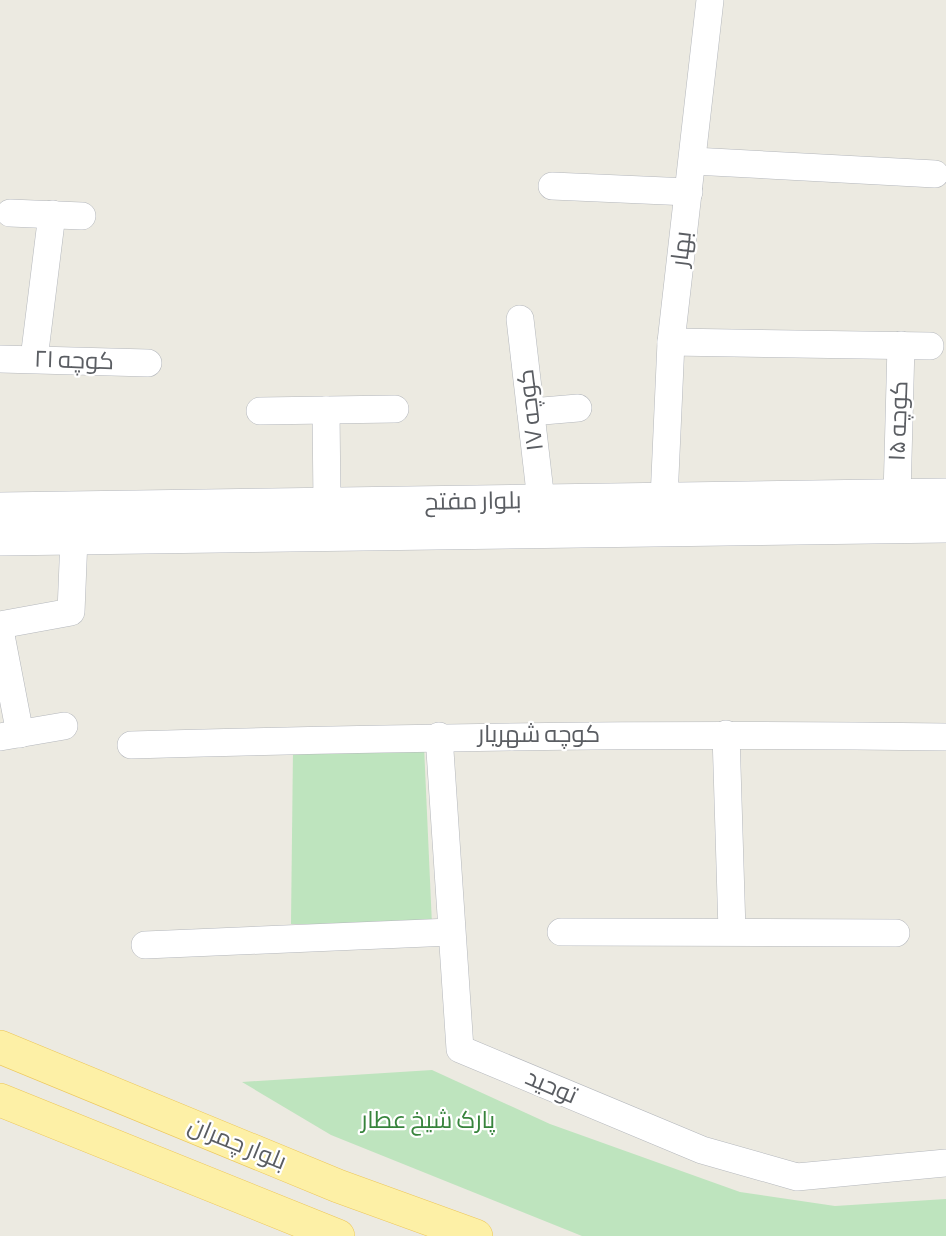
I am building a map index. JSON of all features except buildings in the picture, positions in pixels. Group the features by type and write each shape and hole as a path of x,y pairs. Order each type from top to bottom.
{"main road":[{"name":"بلوار چمران","path":"0,1047 338,1186 476,1236"},
{"name":"بلوار چمران","path":"0,1100 338,1236"}],"street":[{"name":"بهار","path":"664,499 672,342 710,0"},
{"path":"693,161 935,174"},
{"path":"552,186 689,192"},
{"path":"10,213 82,216"},
{"path":"34,360 52,214"},
{"name":"کوچه ۱۷","path":"520,319 542,501"},
{"path":"672,342 930,346"},
{"name":"کوچه ۱۵","path":"897,496 901,345"},
{"name":"کوچه ۲۱","path":"0,359 148,363"},
{"path":"531,412 578,408"},
{"path":"260,411 395,409"},
{"path":"326,410 327,504"},
{"name":"بلوار مفتح","path":"0,539 74,538 480,517 542,501 946,495"},
{"name":"بلوار مفتح","path":"0,509 327,504 480,517 946,525"},
{"path":"0,625 71,612 74,538"},
{"path":"0,630 10,736 64,726"},
{"path":"726,734 732,931"},
{"name":"کوچه شهریار","path":"131,745 439,736 726,734 946,737"},
{"name":"توحید","path":"439,736 460,1049 702,1150 797,1177 946,1163"},
{"path":"145,945 451,932"},
{"path":"561,932 896,933"}],"green space":[{"path":"424,746 432,925 291,924 293,749"},
{"name":"پارک شیخ عطار","path":"432,1070 550,1124 740,1192 835,1206 946,1199 946,1236 582,1236 331,1135 242,1082"}]}
